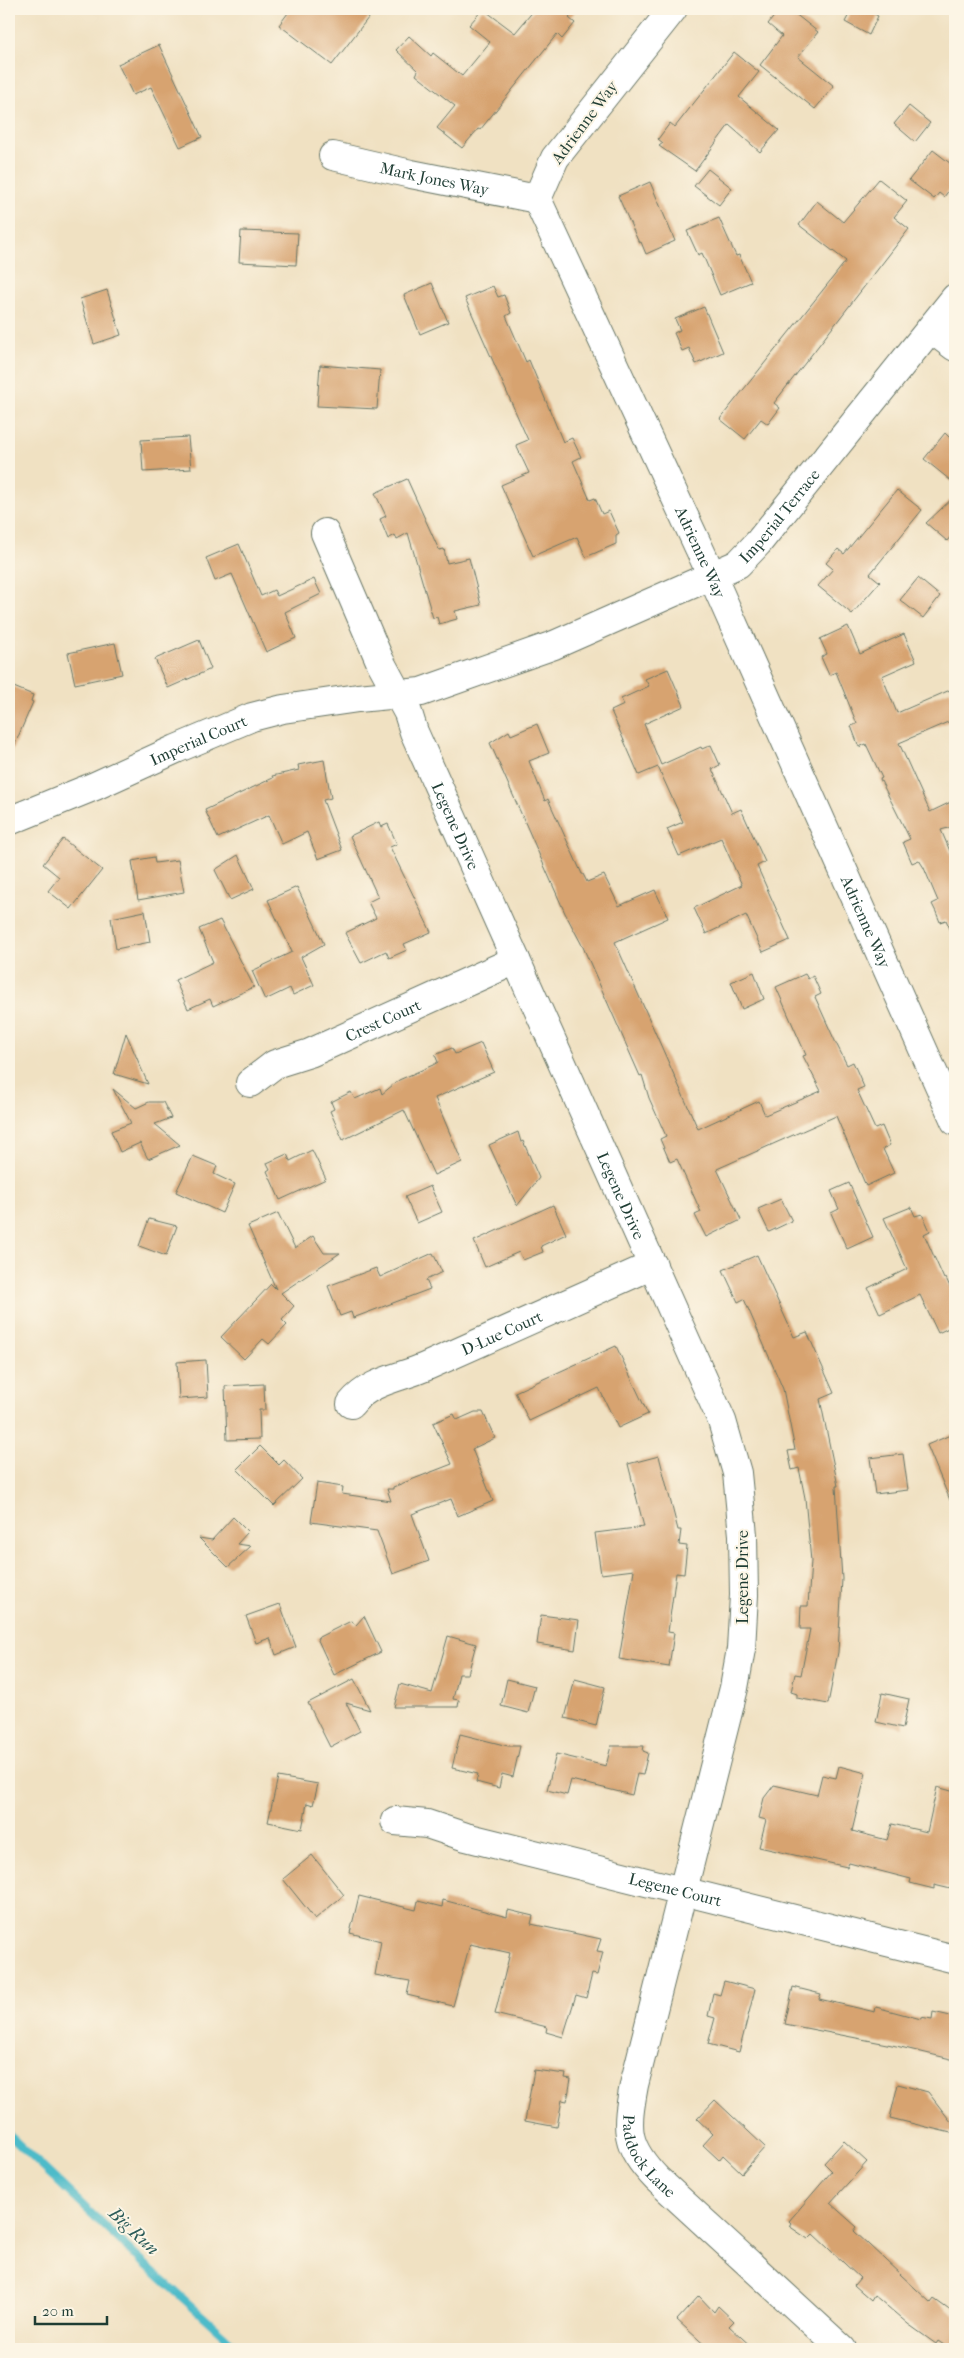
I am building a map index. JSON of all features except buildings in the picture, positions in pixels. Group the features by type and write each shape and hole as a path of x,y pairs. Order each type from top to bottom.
{"street":[{"name":"Adrienne Way","path":"673,9 554,158 537,199 712,576 955,1121"},
{"name":"Mark Jones Way","path":"333,156 411,174 537,199"},
{"name":"Imperial Terrace","path":"398,694 422,692 554,645 738,564 758,543 955,298"},
{"path":"931,329 955,347"},
{"name":"Legene Drive","path":"324,533 380,661 398,694 722,1421 737,1473 743,1535 744,1595 739,1659 734,1688 682,1891"},
{"name":"Imperial Court","path":"9,821 95,786 252,717 283,710 398,694"},
{"name":"Crest Court","path":"250,1083 275,1064 310,1053 516,960"},
{"name":"D-Lue Court","path":"351,1404 359,1394 371,1387 418,1370 653,1265"},
{"name":"Legene Court","path":"395,1821 427,1824 466,1837 955,1959"},
{"name":"Paddock Lane","path":"682,1891 634,2085 628,2117 631,2142 640,2162 657,2179 842,2349"}],"waterway":[{"name":"Big Run","path":"9,2135 136,2256 239,2349"}]}
